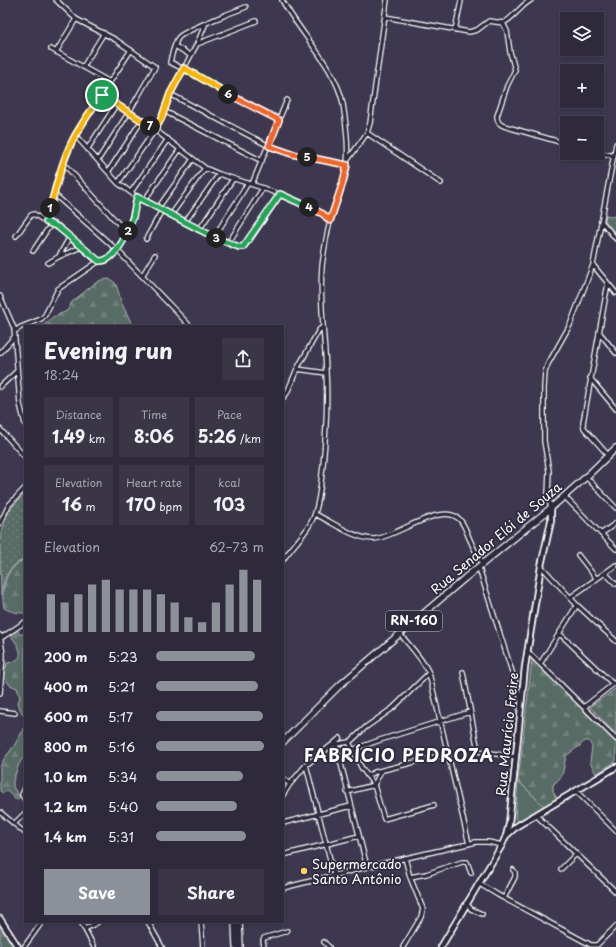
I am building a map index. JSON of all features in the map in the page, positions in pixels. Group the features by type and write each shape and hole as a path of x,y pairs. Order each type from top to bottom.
{"main road":[{"name":"Rua Senador Elói de Souza","path":"284,741 340,685 465,578 551,508 608,455 615,451"},
{"path":"0,919 18,947"},
{"path":"235,923 236,947"},
{"path":"239,923 240,947"}],"street":[{"path":"282,0 327,67 340,91 345,125 347,163 343,182 330,221 322,267 321,301 326,373 327,425 320,490 315,514 311,522 285,553"},
{"path":"347,163 367,133 371,117 387,0"},
{"path":"385,17 471,32 477,30 490,21 503,23 510,20 522,6 531,0"},
{"path":"58,1 76,18 104,33 155,67 98,160"},
{"path":"455,30 461,1"},
{"path":"246,7 180,36 170,62 184,68 227,93 279,120"},
{"path":"56,52 76,18"},
{"path":"197,44 256,21"},
{"path":"503,23 507,31 514,70 499,110 497,118 498,121 500,125 560,142"},
{"path":"118,183 155,130 170,94 197,44 205,24"},
{"path":"83,67 104,33"},
{"path":"175,46 190,55"},
{"path":"51,49 110,82"},
{"path":"46,222 63,163 75,135 131,50"},
{"path":"170,94 269,146 292,154 347,163"},
{"path":"102,95 142,120 205,168 280,194 314,209 323,214 330,221"},
{"path":"214,237 239,198 250,184 269,146 287,100"},
{"path":"88,148 116,105"},
{"path":"164,111 262,161"},
{"path":"108,172 142,120"},
{"path":"367,133 441,182"},
{"path":"75,135 118,183 137,197 214,237 243,247 249,241 280,194"},
{"path":"131,192 168,139"},
{"path":"551,508 548,495 549,471 544,441 544,388 546,372 548,364 570,325 593,265 616,144"},
{"path":"144,201 180,149"},
{"path":"604,154 614,156"},
{"path":"158,208 193,159"},
{"path":"63,163 127,234"},
{"path":"171,215 205,168"},
{"path":"185,222 219,174"},
{"path":"200,230 209,214 234,179"},
{"path":"229,242 263,188"},
{"path":"54,194 117,250 189,325"},
{"path":"28,325 41,319 45,315 58,289 99,261 106,261 117,250 127,234 133,217 137,197"},
{"path":"146,239 162,210"},
{"path":"16,236 32,214 35,214 46,222 58,227 69,238 99,261"},
{"path":"601,221 616,239"},
{"path":"33,251 51,224"},
{"path":"58,256 69,238"},
{"path":"48,263 58,256 81,247"},
{"path":"142,276 155,255"},
{"path":"593,265 616,293"},
{"path":"608,283 590,378 583,426 608,455"},
{"path":"0,296 15,334 20,404 24,420"},
{"path":"0,308 4,304"},
{"path":"0,353 15,334 24,327"},
{"path":"284,397 287,394 298,369 319,330 323,327"},
{"path":"599,332 616,353"},
{"path":"298,369 326,373"},
{"path":"0,387 17,371"},
{"path":"590,378 616,409"},
{"path":"0,429 24,455"},
{"path":"586,477 616,508"},
{"path":"0,523 9,505 24,489"},
{"path":"564,496 616,549"},
{"name":"Rua Maurício Freire","path":"441,947 506,836 510,819 527,651 551,521 551,508"},
{"path":"315,514 357,536 374,539 428,518 454,516 460,520 481,566 521,700"},
{"path":"601,534 616,523"},
{"path":"578,555 596,578"},
{"path":"570,597 616,565"},
{"path":"542,566 577,605 616,641"},
{"path":"605,573 616,584"},
{"path":"540,664 577,605"},
{"path":"0,693 3,655 1,637 24,623"},
{"path":"559,633 614,683 584,707"},
{"path":"400,634 422,661 429,673 469,844"},
{"path":"527,651 616,739"},
{"path":"463,672 477,748 480,752 516,757"},
{"path":"334,744 349,742 366,727 392,708 429,673"},
{"path":"0,711 15,712"},
{"path":"352,750 470,712"},
{"path":"284,793 306,765 340,738"},
{"path":"349,742 367,776 374,785 385,819 434,805"},
{"path":"334,744 367,867"},
{"path":"367,776 447,754"},
{"path":"306,765 334,875"},
{"path":"506,836 517,826 536,814 616,767"},
{"path":"348,792 374,785 381,771"},
{"path":"284,780 290,784"},
{"path":"576,791 616,831"},
{"path":"284,823 351,806"},
{"path":"0,812 24,832"},
{"path":"14,824 24,814"},
{"path":"536,814 616,892"},
{"path":"510,819 514,826 517,826"},
{"path":"284,855 359,836"},
{"path":"284,888 469,844 488,842 502,845"},
{"path":"561,869 576,854"},
{"path":"404,947 421,917 423,909 410,877 405,858"},
{"path":"410,877 426,874 462,862 467,862 471,873"},
{"path":"504,898 515,877 515,872 513,870"},
{"path":"478,883 588,944 594,945 599,943 616,926"},
{"path":"466,903 471,909 482,914"},
{"path":"24,947 41,923"},
{"path":"82,923 94,947"},
{"path":"85,929 96,923"},
{"path":"150,923 162,947"},
{"path":"201,923 203,947"},
{"path":"264,947 264,938 287,931"},
{"path":"324,942 329,947"}],"green space":[{"path":"606,215 616,217 616,235 605,221"},
{"path":"101,280 112,280 116,284 122,304 132,325 44,325 53,317 67,311 72,302"},
{"path":"24,494 24,560 14,566 7,574 3,583 1,595 0,536 8,512"},
{"path":"24,560 24,613 4,608 3,601 6,579 18,563"},
{"path":"17,629 20,635 24,633 24,716 18,702 20,698 17,688 10,685 3,677 7,663 18,659 20,656 19,648 10,635"},
{"path":"532,659 616,743 616,761 596,774 590,762 592,747 589,741 585,741 566,756 562,776 553,785 553,790 557,800 545,807 518,781"},
{"path":"616,688 616,734 590,707"},
{"path":"24,729 24,756 19,764 13,781 13,787 20,797 16,800 7,791 3,793 0,791 0,767"},
{"path":"518,781 545,807 519,823 515,818"},
{"path":"0,924 14,947 0,947"}],"place":[{"name":"Supermercado Santo Antônio","path":"304,871"}],"district":[{"name":"FABRÍCIO PEDROZA","path":"399,756"}],"route":[{"path":"184,68 203,80 279,120 269,146 292,154 347,165 330,221 323,214 314,209 280,194 260,222 249,241 241,247 214,237 137,197 133,217 127,234 112,256 106,261 98,261 69,238 58,227 46,222 58,177 75,135 102,95 155,130 162,117 166,102 184,68"}]}
